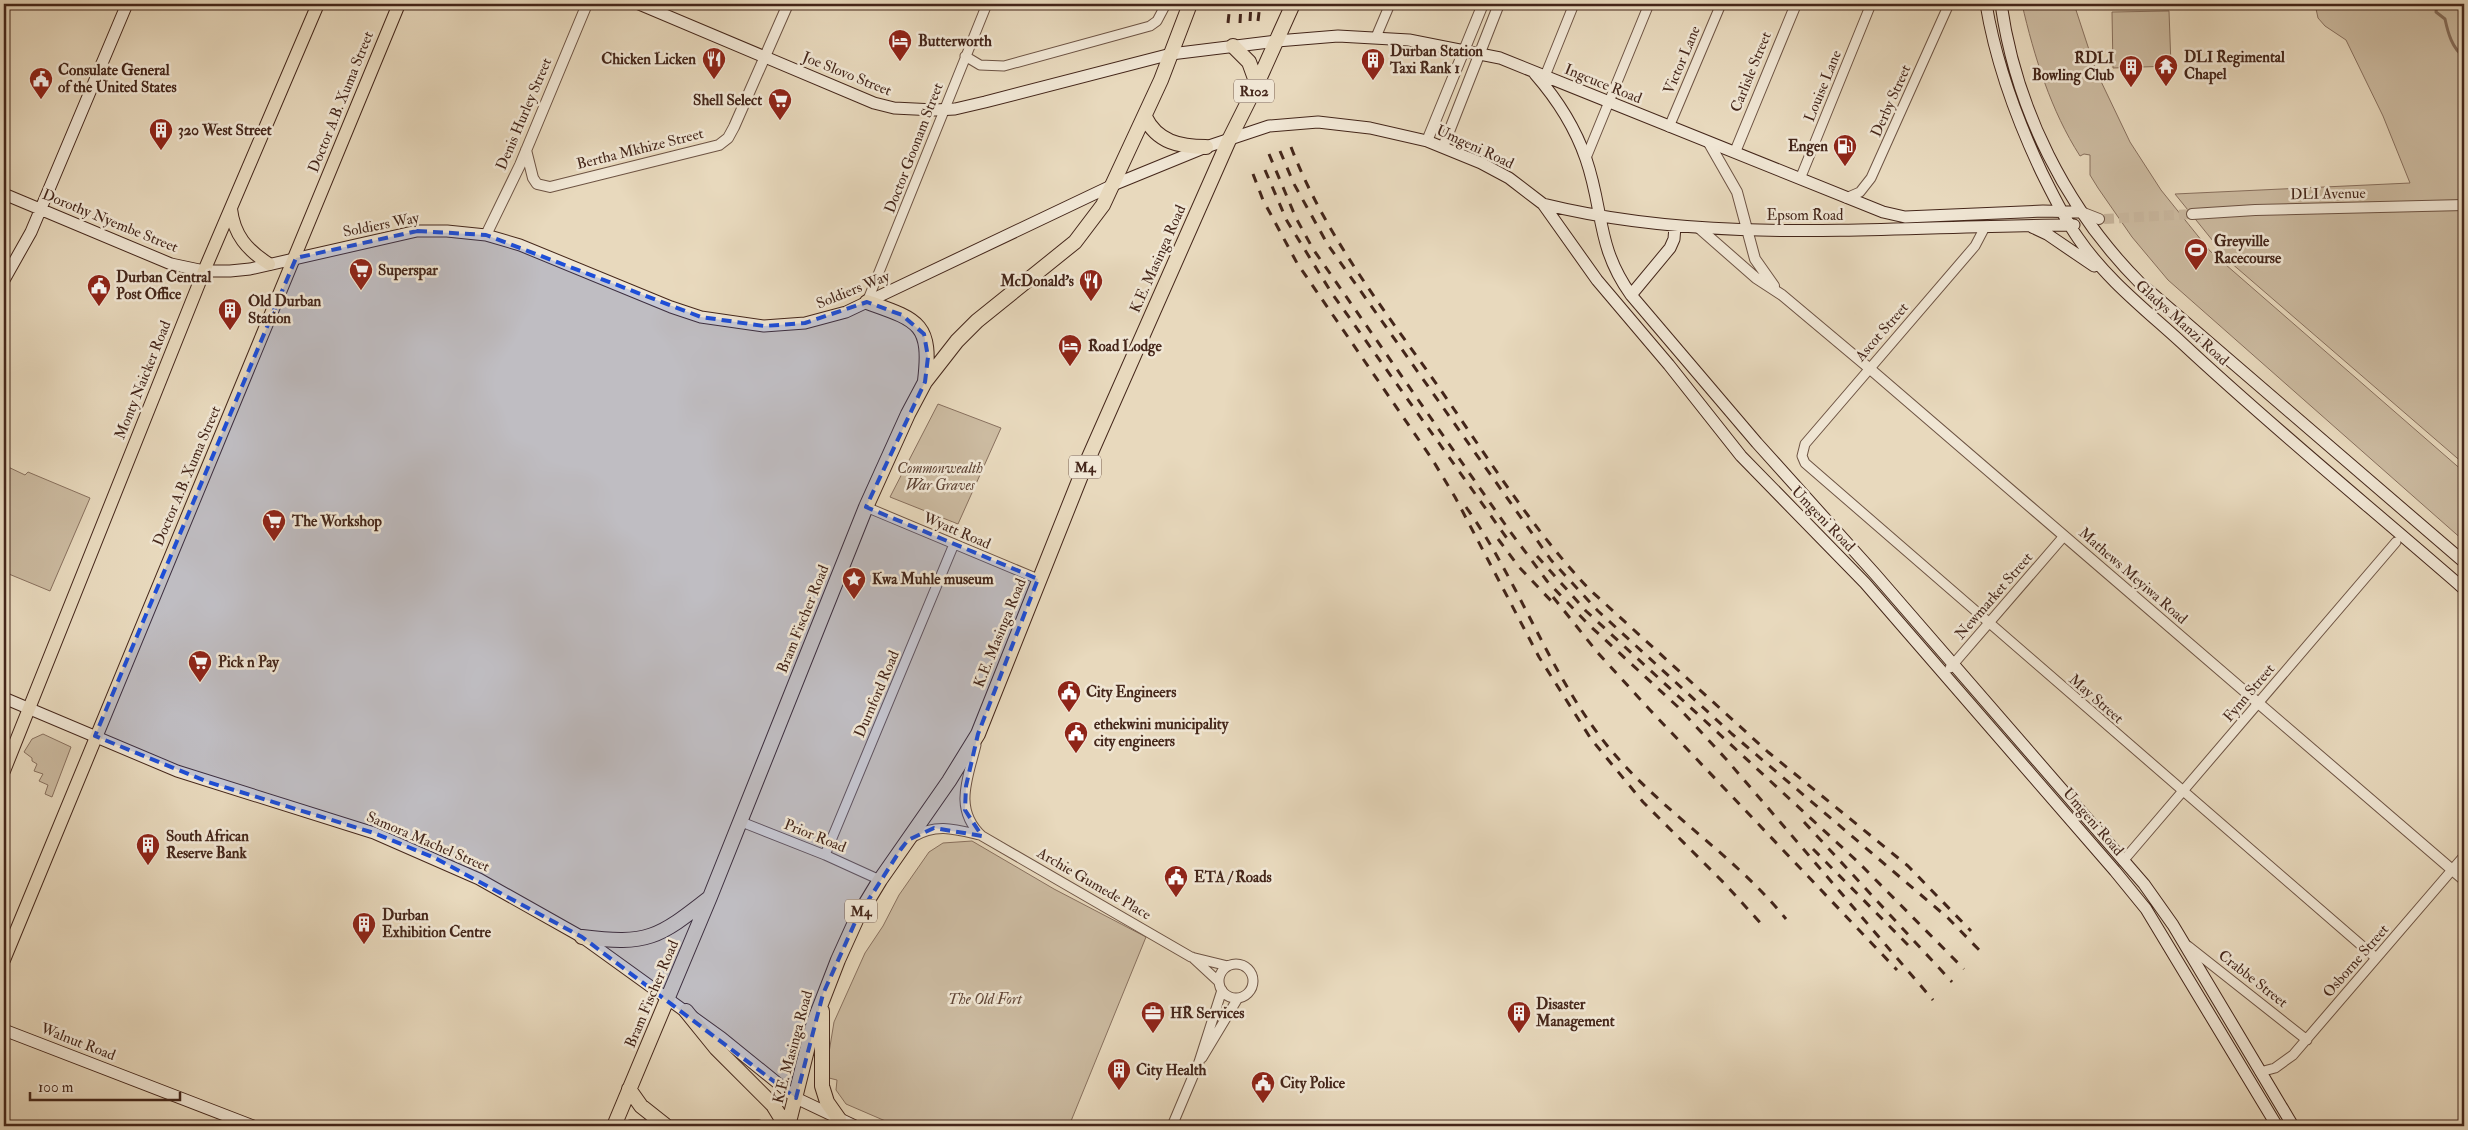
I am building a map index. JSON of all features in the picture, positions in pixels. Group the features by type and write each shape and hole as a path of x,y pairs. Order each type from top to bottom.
{"highway":[{"path":"1190,4 1145,117 1150,127 1170,142 1188,147 1206,147"},
{"name":"R102","path":"1229,140 1258,84 1293,4"},
{"path":"1232,46 1250,62 1258,84"},
{"name":"Bram Fischer Road","path":"614,1126 710,897 866,507 924,382 969,328 1075,242 1103,205 1145,117"},
{"name":"K.E. Masinga Road","path":"787,1126 796,1098 808,1042 821,1000 849,936 880,880 950,782 978,734 1038,579 1082,474 1229,140"},
{"path":"867,302 902,315 917,325 924,334 927,349 924,382"},
{"path":"582,937 615,941 647,938 679,922 710,897"},
{"path":"821,1000 822,1086 826,1102 839,1119"},
{"path":"686,1011 716,1048 773,1105 787,1126"},
{"path":"629,1089 641,1106 666,1125"}],"main road":[{"path":"4,280 31,232 127,4"},
{"name":"Monty Naicker Road","path":"4,771 204,271 318,4"},
{"name":"Doctor A.B. Xuma Street","path":"4,960 95,736 296,258 399,4"},
{"name":"Joe Slovo Street","path":"639,4 874,103 894,108 943,110 985,102 1171,54"},
{"name":"Gladys Manzi Road","path":"1986,4 1995,51 2006,90 2024,133 2061,211 2092,257 2108,275 2206,366 2399,539 2464,589"},
{"name":"Gladys Manzi Road","path":"2001,4 2008,45 2031,116 2048,154 2081,212 2098,221 2120,264 2218,351 2464,562"},
{"name":"Ingcuce Road","path":"1232,46 1338,36 1376,37 1480,53 1533,71 1609,104 1735,152 1883,212 1906,217 2061,211"},
{"path":"1171,54 1232,46"},
{"name":"Umgeni Road","path":"1533,71 1563,112 1586,158 1598,216 1611,264 1631,296 1757,443 1875,574 1923,631 1949,670 2146,909 2277,1126"},
{"name":"Umgeni Road","path":"1229,140 1269,126 1310,122 1370,128 1427,141 1443,147 1508,178 1543,204 1597,280 1669,365 1741,456 1865,583 1914,639 1949,670 2123,861 2160,905 2293,1126"},
{"name":"Soldiers Way","path":"296,258 417,230 486,235 520,245 680,311 725,322 764,326 805,323 846,312 1113,185 1206,147 1229,140"},
{"name":"Dorothy Nyembe Street","path":"4,194 170,264 204,271 230,271 296,258"},
{"name":"Epsom Road","path":"1543,204 1598,216 1675,226 1746,230 2070,225 2098,221"},
{"path":"231,208 236,231 243,243 269,264"},
{"path":"2061,211 2081,212"},
{"path":"1631,296 1670,248 1674,239 1675,226"},
{"path":"2029,226 2047,234 2108,275"},
{"path":"2206,366 2218,351"},
{"path":"1741,456 1757,443"},
{"path":"2399,539 2416,520"},
{"path":"1865,583 1875,574"},
{"path":"1893,617 1903,608"},
{"path":"1914,639 1923,631"},
{"name":"Samora Machel Street","path":"4,698 200,780 374,833 479,879 582,937 686,1011 796,1098 855,1126"},
{"name":"Walnut Road","path":"4,1030 253,1126"},
{"path":"630,1126 759,1126"}],"street":[{"name":"Denis Hurley Street","path":"486,235 526,150 587,4"},
{"name":"Bertha Mkhize Street","path":"526,150 533,178 537,184 550,187 719,145 728,138 734,127 788,4"},
{"name":"Doctor Goonam Street","path":"867,302 987,4"},
{"path":"966,56 980,65 1004,66 1150,26 1157,21 1166,4"},
{"path":"1376,37 1390,4"},
{"path":"1427,141 1483,4"},
{"path":"1443,147 1499,4"},
{"path":"1545,76 1574,4"},
{"path":"1586,158 1649,4"},
{"name":"Victor Lane","path":"1669,127 1721,4"},
{"name":"Carlisle Street","path":"1735,152 1796,4"},
{"name":"Louise Lane","path":"1800,179 1872,4"},
{"name":"Derby Street","path":"1846,198 1860,192 1871,178 1949,4"},
{"name":"Mathews Meyiwa Road","path":"1709,143 1737,192 1755,259 1782,295"},
{"name":"DLI Avenue","path":"2192,214 2255,210 2464,205"},
{"name":"Ascot Street","path":"1802,456 1805,444 1975,246 1985,227"},
{"name":"Mathews Meyiwa Road","path":"1699,228 1756,278 1782,295 1869,368 2464,880"},
{"name":"May Street","path":"1802,456 1812,471 2376,958"},
{"name":"Wyatt Road","path":"866,507 1038,579"},
{"name":"Newmarket Street","path":"1949,670 2064,536"},
{"name":"Fynn Street","path":"2123,861 2399,539"},
{"name":"Durnford Road","path":"825,855 954,544"},
{"name":"Archie Gumede Place","path":"978,734 964,801 969,819 982,836"},
{"name":"Prior Road","path":"739,821 825,855 880,880"},
{"name":"Archie Gumede Place","path":"908,840 922,832 945,827 982,836 1191,956 1228,966"},
{"name":"Osborne Street","path":"2260,1072 2267,1071 2284,1063 2307,1040 2464,856"},
{"name":"Crabbe Street","path":"2182,941 2307,1040"},
{"name":"Archie Gumede Place","path":"1191,956 1220,986"},
{"path":"1172,1126 1199,1062 1220,986 1221,973 1228,966 1244,965 1253,977 1251,990 1246,996 1238,998 1229,997 1220,986"},
{"path":"1199,1062 1238,998"}],"highlighted area":[{"path":"417,231 486,235 701,317 764,326 805,323 867,302 902,315 924,334 928,357 925,382 866,507 1038,579 978,734 966,786 965,810 982,836 934,828 908,840 901,849 857,918 823,994 796,1098 582,937 435,858 374,833 208,782 95,736 296,258"}],"green space":[{"name":"Greyville Racecourse","path":"2022,4 2074,4 2096,71 2130,142 2161,190 2210,251 2464,472 2464,541 2168,280 2132,237 2090,175 2090,155 2084,154 2080,156 2060,121 2038,63"},
{"path":"2315,4 2464,4 2464,464 2230,262 2175,194 2410,183 2383,116 2346,40 2325,26 2318,18"},
{"path":"2169,11 2171,66 2113,68 2112,12"},
{"name":"Commonwealth War Graves","path":"938,404 1001,428 958,524 890,497"},
{"path":"4,465 25,475 28,472 90,498 50,591 4,572"},
{"path":"43,734 71,747 52,797 45,794 48,785 39,781 43,774 34,771 37,764 24,752 32,739"},
{"name":"The Old Fort","path":"972,841 1054,889 1146,937 1069,1126 897,1126 846,1104 836,1090 837,1080 825,1077 834,1022 865,953 883,926 899,895 929,852 943,843"}],"waterway":[{"path":"2437,4 2436,12 2445,19 2449,35 2454,45 2464,57"}],"tunnel":[{"path":"2104,219 2192,214"}],"railway":[{"path":"1228,23 1230,4"},
{"path":"1240,23 1241,4"},
{"path":"1250,21 1251,4"},
{"path":"1258,21 1260,4"},
{"path":"1291,147 1321,212 1358,273 1512,493 1569,567 1590,590 1768,752 1908,866 1971,931"},
{"path":"1280,151 1294,184 1328,245 1551,560 1598,611 1732,734 1948,918 1983,954"},
{"path":"1269,154 1296,218 1313,249 1509,530 1547,581 1588,624 1678,707 1726,759 1933,1000"},
{"path":"1265,170 1287,221 1331,292 1511,544"},
{"path":"1253,174 1263,200 1297,263 1432,459 1455,497 1539,657 1591,739 1643,802 1725,884 1765,928"},
{"path":"1466,507 1485,535 1565,683 1582,712 1602,739 1646,787 1742,872 1786,919"},
{"path":"1498,539 1519,567 1555,605"},
{"path":"1537,556 1586,611 1858,862 1964,969"},
{"path":"1553,597 1598,653 1650,710 1897,970"},
{"path":"1804,822 1952,982"},
{"path":"1813,849 1909,946"}],"place":[{"name":"Butterworth","path":"900,62"},
{"name":"Chicken Licken","path":"714,80"},
{"name":"Durban Station Taxi Rank 1","path":"1373,81"},
{"name":"DLI Regimental Chapel","path":"2166,87"},
{"name":"RDLI Bowling Club","path":"2131,88"},
{"name":"Consulate General of the United States","path":"41,100"},
{"name":"Shell Select","path":"780,121"},
{"name":"320 West Street","path":"161,151"},
{"name":"Engen","path":"1845,167"},
{"name":"Greyville Racecourse","path":"2196,271"},
{"name":"Superspar","path":"361,291"},
{"name":"McDonald's","path":"1091,302"},
{"name":"Durban Central Post Office","path":"99,307"},
{"name":"Old Durban Station","path":"230,331"},
{"name":"Road Lodge","path":"1070,367"},
{"name":"The Workshop","path":"274,542"},
{"name":"Kwa Muhle museum","path":"854,600"},
{"name":"Pick n Pay","path":"200,683"},
{"name":"City Engineers","path":"1069,713"},
{"name":"ethekwini municipality city engineers","path":"1076,754"},
{"name":"South African Reserve Bank","path":"148,866"},
{"name":"ETA / Roads","path":"1176,898"},
{"name":"Durban Exhibition Centre","path":"364,945"},
{"name":"HR Services","path":"1153,1034"},
{"name":"Disaster Management","path":"1519,1034"},
{"name":"City Health","path":"1119,1091"},
{"name":"City Police","path":"1263,1104"}]}
